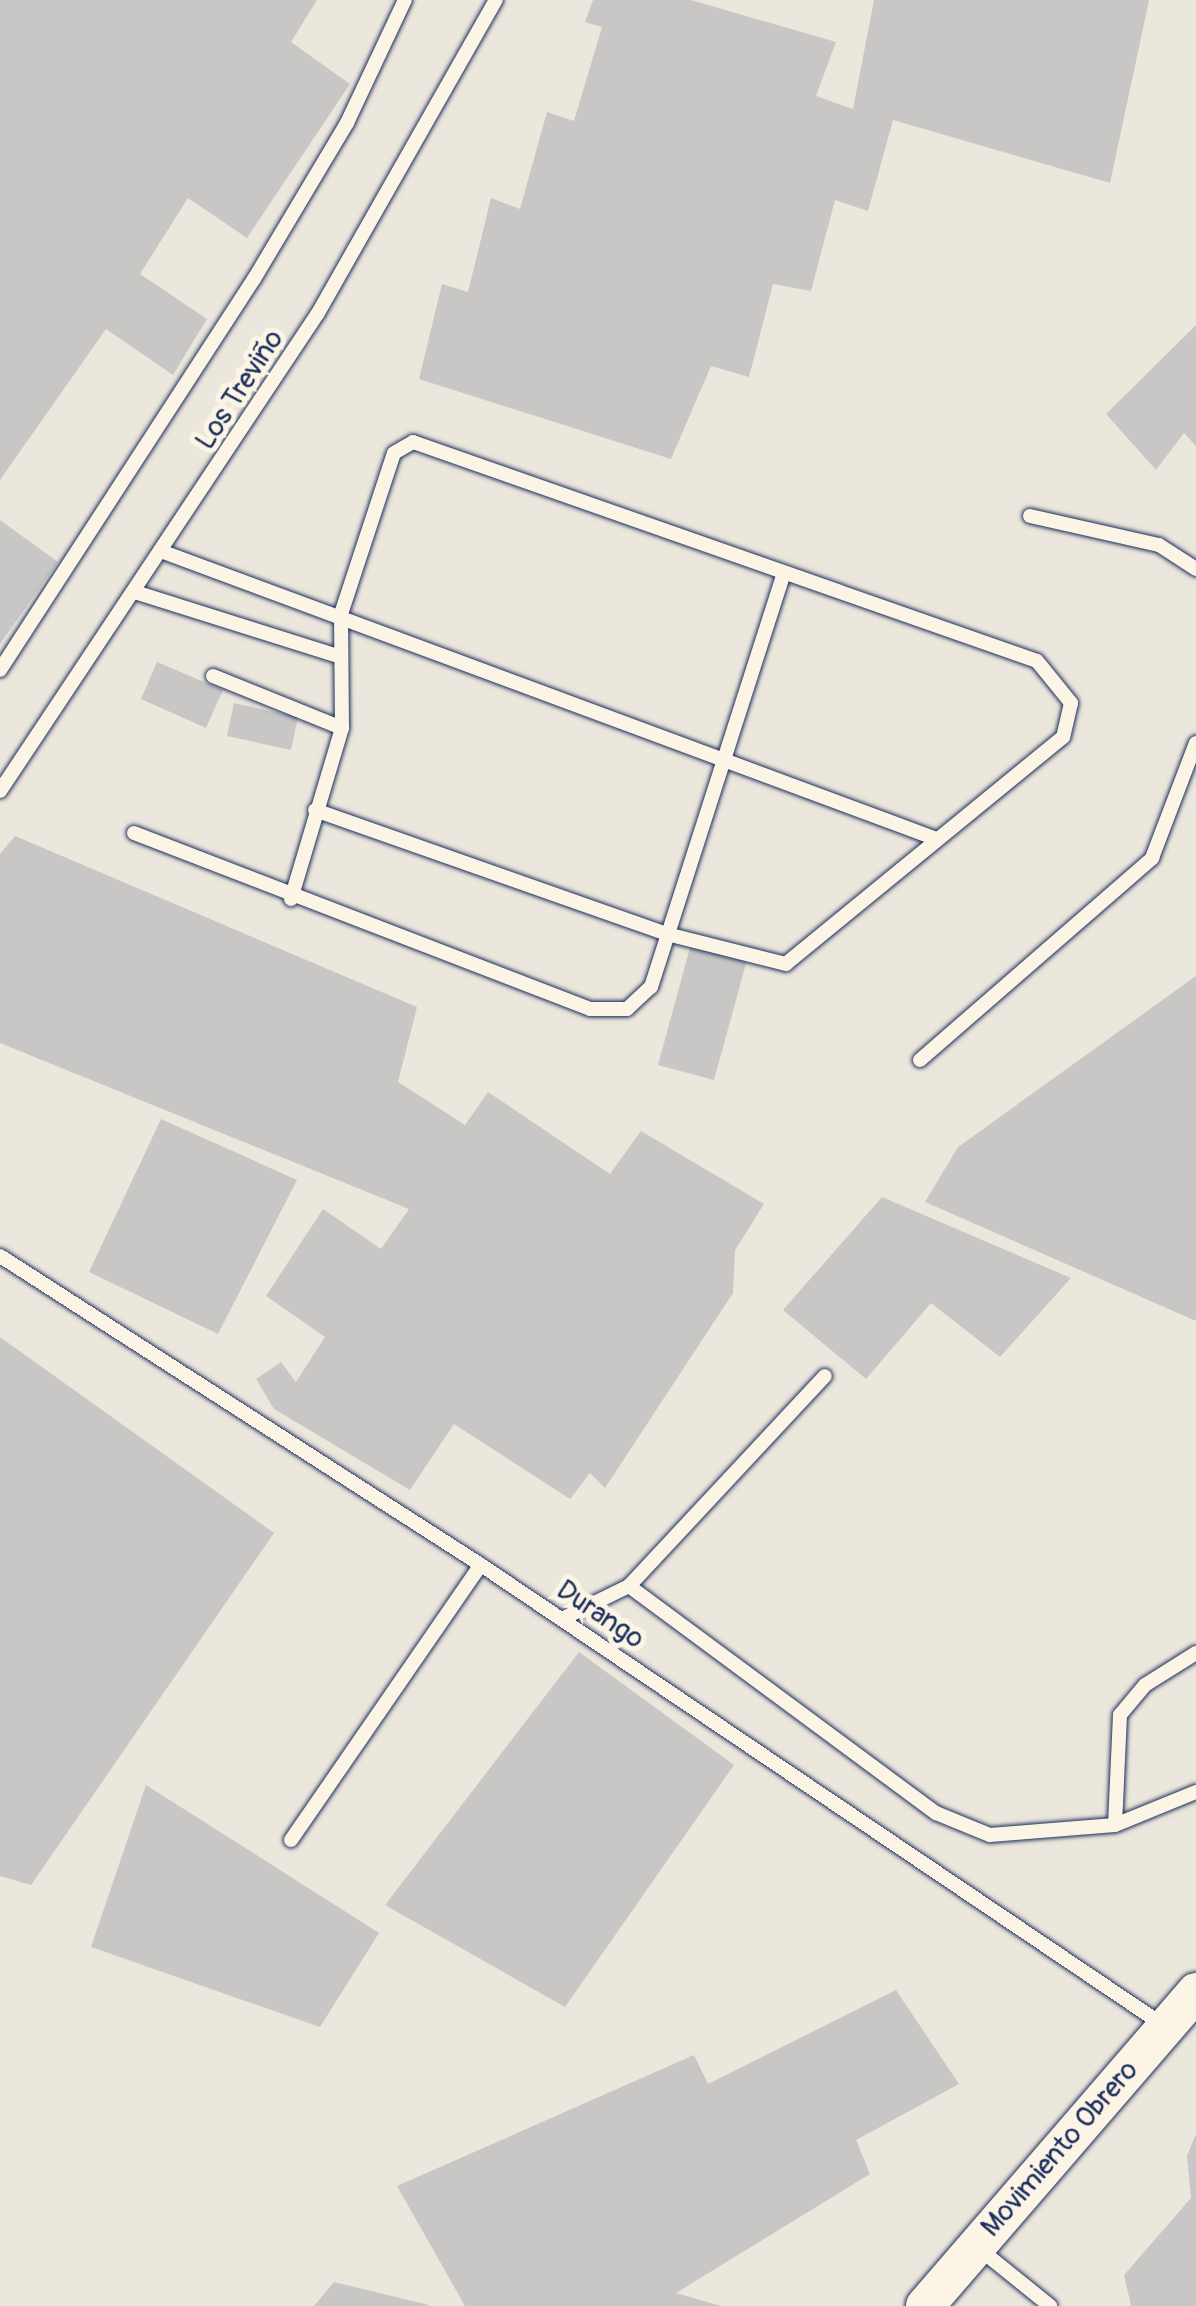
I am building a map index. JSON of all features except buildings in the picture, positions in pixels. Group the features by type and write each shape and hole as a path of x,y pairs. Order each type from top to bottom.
{"street":[{"name":"Movimiento Obrero","path":"924,2306 1196,1992"}],"lane":[{"path":"0,670 264,263 347,123 405,0"},
{"name":"Los Treviño","path":"0,791 166,552 423,142 496,0"},
{"path":"291,899 315,810 342,728 338,656 341,614 394,453 405,442 1037,660 1062,686 1071,724 1062,737 934,838 790,963 666,934 315,810"},
{"path":"1030,516 1159,545 1196,569"},
{"path":"166,552 934,838"},
{"path":"134,833 291,899 590,1010 640,1001 666,934 784,572"},
{"path":"138,593 338,656"},
{"path":"212,676 342,728"},
{"path":"920,1060 1152,858 1196,743"},
{"name":"Durango","path":"0,1256 481,1565 1165,2027"},
{"path":"562,1619 629,1586 825,1376"},
{"path":"291,1840 481,1565"},
{"path":"629,1586 936,1813 990,1835 1115,1825 1196,1792"},
{"path":"1115,1825 1120,1716 1144,1685 1196,1653"},
{"path":"977,2246 1048,2305"}],"shaded area":[{"path":"0,0 1196,0 1196,2306 0,2306"}]}
